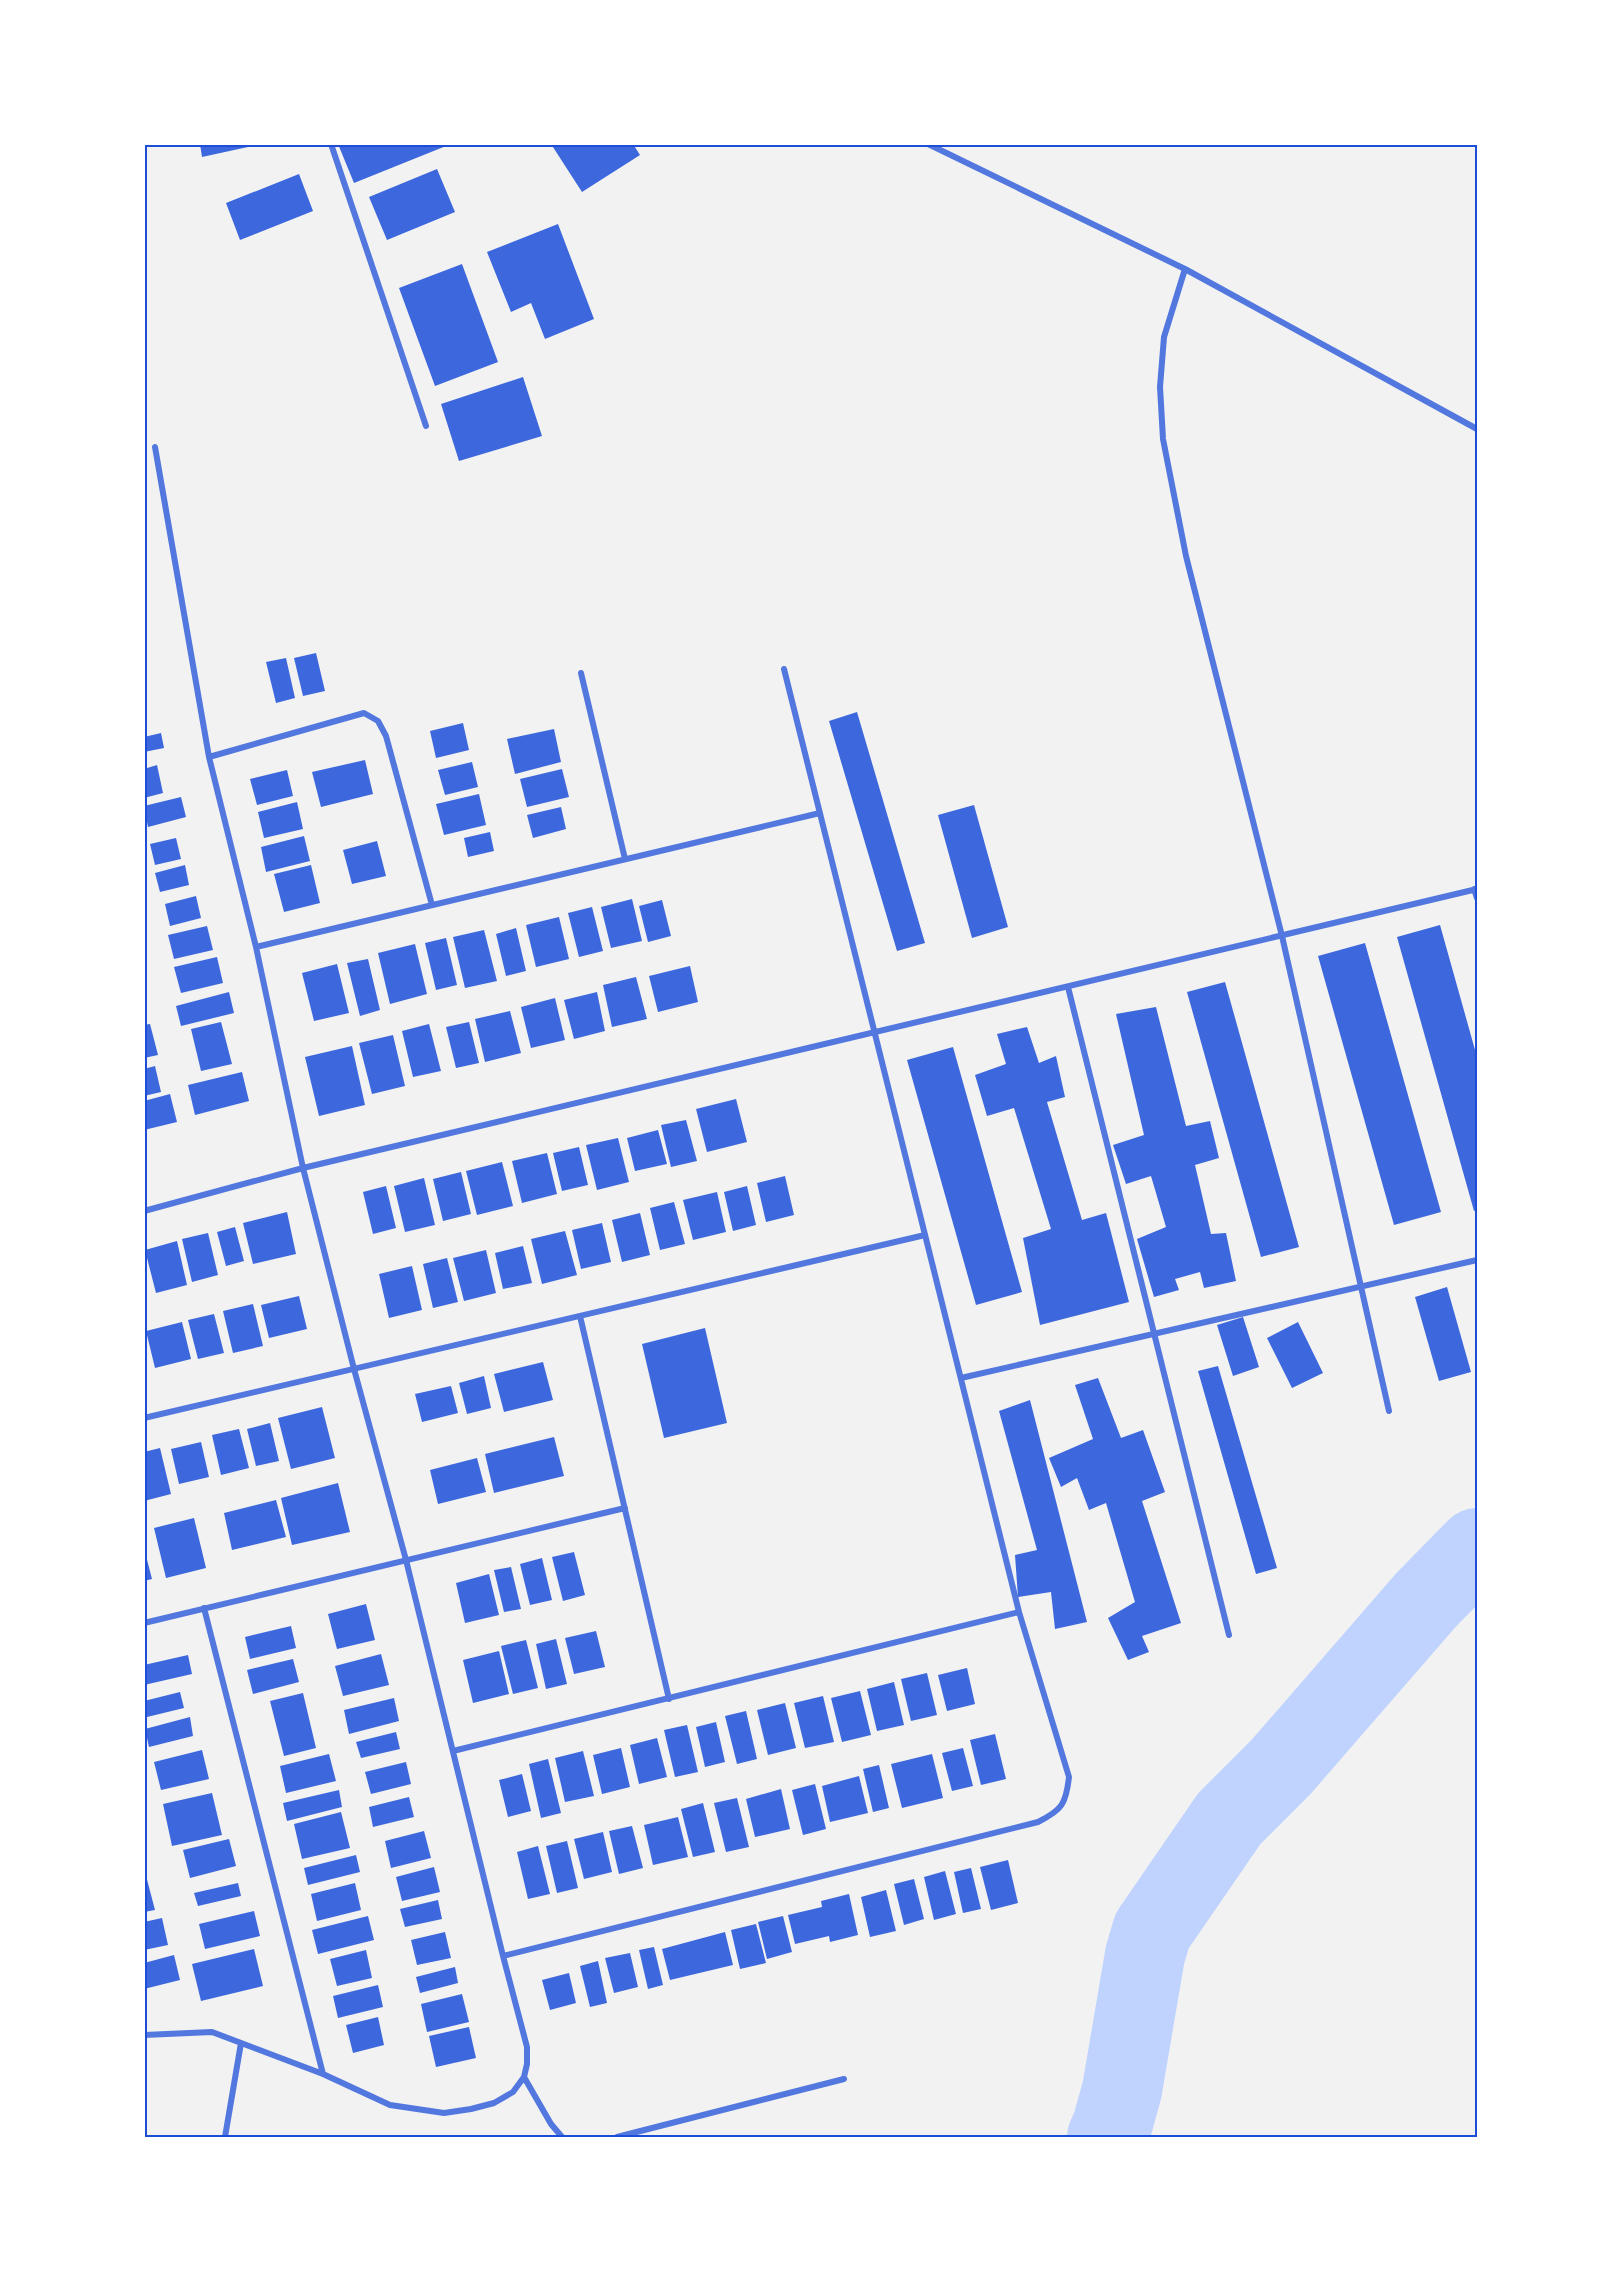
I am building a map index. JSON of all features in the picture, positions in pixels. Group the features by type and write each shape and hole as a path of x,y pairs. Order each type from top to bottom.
{"street":[{"path":"331,144 426,426"},
{"path":"928,144 1185,268 1477,429"},
{"path":"1185,268 1164,337 1160,387 1163,439 1186,556 1282,936 1389,1411"},
{"path":"144,2035 212,2032 323,2074 390,2105 444,2113 494,2103 513,2092 524,2078 527,2064 527,2047 406,1560 303,1168 256,947 209,757 155,447"},
{"path":"503,1956 1038,1822 1062,1806 1067,1793 1068,1778 1019,1612 784,669"},
{"path":"581,673 626,859"},
{"path":"209,757 364,713 378,721 386,735 432,905"},
{"path":"256,947 819,813"},
{"path":"144,1211 303,1168 1476,889 1477,898"},
{"path":"1068,987 1229,1635"},
{"path":"144,1418 925,1235"},
{"path":"961,1378 1477,1260"},
{"path":"580,1316 669,1698"},
{"path":"144,1623 625,1508"},
{"path":"204,1608 323,2074"},
{"path":"453,1751 1019,1612"},
{"path":"225,2137 241,2043"},
{"path":"524,2078 551,2124 562,2137"},
{"path":"617,2137 844,2079"}],"building":[{"path":"200,144 257,144 257,145 202,157"},
{"path":"338,144 451,144 354,183"},
{"path":"551,144 633,144 640,155 582,192"},
{"path":"437,169 455,212 387,240 369,197"},
{"path":"299,174 313,211 240,240 226,203"},
{"path":"558,224 594,319 545,339 531,303 511,312 487,252"},
{"path":"462,264 498,362 435,386 399,288"},
{"path":"523,377 542,436 459,461 441,404"},
{"path":"316,653 325,691 303,696 294,658"},
{"path":"286,658 295,698 276,703 266,662"},
{"path":"857,712 925,943 897,951 829,721"},
{"path":"463,723 469,750 436,758 430,731"},
{"path":"554,729 561,762 515,774 507,739"},
{"path":"161,733 164,748 144,752 144,737"},
{"path":"365,760 373,794 321,807 312,772"},
{"path":"472,762 478,787 445,795 438,770"},
{"path":"157,765 163,793 144,798 144,769"},
{"path":"562,769 569,797 527,807 520,779"},
{"path":"287,770 293,796 257,805 250,779"},
{"path":"479,794 486,825 444,835 436,804"},
{"path":"181,797 186,817 148,827 144,806"},
{"path":"297,802 303,829 264,838 258,812"},
{"path":"974,805 1008,927 972,938 938,815"},
{"path":"561,807 566,829 533,838 527,815"},
{"path":"490,832 494,851 468,857 464,838"},
{"path":"304,836 310,861 266,872 261,847"},
{"path":"176,838 181,859 155,865 150,844"},
{"path":"377,841 386,876 352,884 343,850"},
{"path":"185,865 189,885 160,892 155,873"},
{"path":"311,865 320,903 284,912 274,874"},
{"path":"196,896 201,918 170,926 165,904"},
{"path":"632,899 642,941 611,948 601,907"},
{"path":"662,900 671,936 648,942 639,906"},
{"path":"592,907 603,951 579,957 568,913"},
{"path":"559,917 569,959 536,967 526,925"},
{"path":"1440,925 1477,1057 1477,1210 1474,1211 1397,937"},
{"path":"207,926 213,950 174,959 168,935"},
{"path":"516,928 526,971 506,976 496,934"},
{"path":"484,930 497,981 465,988 453,937"},
{"path":"446,938 457,985 436,990 425,943"},
{"path":"1365,943 1441,1212 1394,1225 1318,956"},
{"path":"415,944 427,994 390,1004 378,953"},
{"path":"217,957 223,983 181,993 174,967"},
{"path":"368,959 380,1010 360,1016 347,963"},
{"path":"337,964 349,1013 314,1021 302,973"},
{"path":"690,966 698,1002 658,1012 649,976"},
{"path":"636,977 647,1019 612,1027 603,985"},
{"path":"1225,982 1299,1247 1261,1257 1187,992"},
{"path":"229,992 234,1013 181,1026 176,1006"},
{"path":"597,992 605,1031 574,1039 564,1000"},
{"path":"555,998 565,1040 531,1048 521,1007"},
{"path":"1156,1007 1186,1126 1210,1121 1219,1158 1195,1165 1211,1234 1226,1233 1236,1281 1204,1288 1200,1272 1175,1279 1179,1290 1154,1297 1137,1239 1166,1227 1151,1176 1126,1184 1113,1145 1144,1135 1116,1014"},
{"path":"510,1011 521,1053 485,1062 475,1019"},
{"path":"221,1022 232,1064 201,1071 191,1029"},
{"path":"469,1022 479,1063 456,1068 446,1027"},
{"path":"150,1024 158,1055 144,1058 144,1025"},
{"path":"429,1024 441,1071 413,1077 402,1031"},
{"path":"1027,1027 1039,1063 1056,1056 1065,1097 1047,1102 1082,1220 1106,1213 1129,1302 1040,1325 1023,1238 1051,1229 1014,1108 987,1116 975,1075 1006,1064 997,1034"},
{"path":"393,1035 405,1086 372,1094 359,1043"},
{"path":"352,1046 365,1105 319,1116 305,1057"},
{"path":"953,1047 1022,1292 976,1305 907,1060"},
{"path":"155,1066 161,1092 144,1096 144,1069"},
{"path":"242,1072 249,1101 195,1115 188,1085"},
{"path":"170,1094 177,1122 144,1130 144,1101"},
{"path":"736,1099 747,1142 707,1152 696,1109"},
{"path":"686,1120 697,1161 671,1167 661,1125"},
{"path":"658,1130 667,1164 635,1171 627,1138"},
{"path":"618,1138 629,1182 597,1190 586,1145"},
{"path":"579,1147 588,1185 562,1191 553,1153"},
{"path":"547,1153 557,1194 522,1203 512,1161"},
{"path":"502,1162 513,1206 477,1215 466,1171"},
{"path":"461,1172 471,1214 443,1221 433,1179"},
{"path":"785,1176 794,1215 766,1222 757,1183"},
{"path":"424,1178 435,1225 405,1232 394,1186"},
{"path":"386,1186 396,1228 373,1234 363,1192"},
{"path":"747,1186 756,1225 733,1231 724,1192"},
{"path":"717,1192 726,1232 693,1240 683,1200"},
{"path":"674,1202 685,1244 660,1250 650,1208"},
{"path":"287,1212 296,1254 253,1264 243,1223"},
{"path":"640,1213 650,1255 622,1262 612,1220"},
{"path":"602,1223 611,1262 581,1269 572,1230"},
{"path":"235,1227 244,1261 226,1266 217,1232"},
{"path":"565,1231 577,1275 542,1284 531,1239"},
{"path":"208,1233 218,1275 192,1282 182,1239"},
{"path":"177,1241 187,1285 156,1293 145,1250"},
{"path":"523,1246 532,1283 503,1289 495,1253"},
{"path":"486,1250 496,1293 464,1301 453,1258"},
{"path":"447,1258 458,1302 433,1308 423,1264"},
{"path":"412,1266 422,1310 389,1318 379,1274"},
{"path":"1447,1287 1471,1372 1439,1381 1415,1297"},
{"path":"299,1296 307,1329 269,1338 261,1305"},
{"path":"253,1304 263,1346 233,1353 223,1311"},
{"path":"214,1314 224,1353 198,1359 188,1320"},
{"path":"1243,1317 1259,1367 1233,1376 1217,1325"},
{"path":"182,1322 191,1359 155,1368 146,1331"},
{"path":"1298,1322 1323,1373 1292,1388 1267,1338"},
{"path":"705,1328 727,1423 664,1438 642,1344"},
{"path":"543,1362 553,1400 504,1412 494,1374"},
{"path":"1218,1366 1277,1568 1256,1574 1198,1371"},
{"path":"484,1376 491,1408 467,1414 459,1383"},
{"path":"1098,1378 1121,1438 1143,1430 1165,1492 1142,1501 1181,1623 1142,1636 1149,1652 1128,1660 1108,1618 1135,1602 1106,1503 1089,1510 1077,1478 1061,1487 1049,1458 1093,1439 1075,1385"},
{"path":"451,1386 458,1413 422,1422 415,1394"},
{"path":"1030,1400 1087,1622 1055,1629 1051,1592 1018,1597 1015,1555 1037,1550 999,1411"},
{"path":"322,1407 335,1458 291,1469 278,1418"},
{"path":"270,1423 279,1461 256,1466 247,1429"},
{"path":"239,1429 249,1468 221,1475 212,1435"},
{"path":"554,1437 564,1476 494,1493 485,1454"},
{"path":"201,1442 209,1477 179,1484 171,1449"},
{"path":"160,1448 171,1494 144,1501 144,1452"},
{"path":"477,1458 486,1492 438,1504 430,1470"},
{"path":"338,1483 350,1532 292,1545 281,1498"},
{"path":"276,1500 286,1537 232,1550 224,1513"},
{"path":"194,1518 206,1568 166,1578 154,1528"},
{"path":"144,1548 152,1579 144,1581"},
{"path":"574,1552 585,1595 563,1601 552,1557"},
{"path":"542,1558 552,1600 530,1605 520,1564"},
{"path":"511,1567 521,1609 504,1612 494,1570"},
{"path":"489,1574 499,1615 465,1623 456,1583"},
{"path":"366,1604 375,1640 337,1649 328,1614"},
{"path":"291,1626 296,1648 250,1659 245,1637"},
{"path":"596,1631 605,1667 574,1674 565,1638"},
{"path":"556,1639 567,1684 546,1689 536,1644"},
{"path":"526,1640 538,1688 513,1694 501,1646"},
{"path":"499,1651 509,1694 473,1703 463,1660"},
{"path":"381,1654 389,1685 343,1696 335,1666"},
{"path":"188,1655 192,1674 144,1685 144,1665"},
{"path":"293,1659 299,1682 253,1694 247,1670"},
{"path":"967,1668 975,1704 947,1711 938,1675"},
{"path":"927,1673 937,1715 911,1721 901,1679"},
{"path":"894,1682 904,1725 877,1731 867,1689"},
{"path":"860,1691 871,1735 842,1742 831,1698"},
{"path":"180,1692 184,1708 147,1717 144,1701"},
{"path":"303,1693 316,1748 284,1756 270,1701"},
{"path":"823,1696 834,1742 805,1748 794,1703"},
{"path":"394,1698 399,1721 349,1734 344,1710"},
{"path":"785,1703 796,1748 768,1755 757,1710"},
{"path":"746,1711 757,1759 737,1764 725,1716"},
{"path":"190,1717 193,1736 149,1747 145,1729"},
{"path":"716,1722 725,1762 705,1767 696,1727"},
{"path":"687,1725 698,1772 675,1777 664,1730"},
{"path":"396,1732 400,1749 361,1758 356,1742"},
{"path":"995,1734 1006,1779 981,1785 970,1740"},
{"path":"657,1738 667,1777 639,1784 630,1745"},
{"path":"621,1748 630,1787 602,1794 593,1755"},
{"path":"963,1748 973,1786 952,1791 942,1753"},
{"path":"202,1750 209,1779 161,1790 154,1762"},
{"path":"583,1751 594,1796 565,1802 555,1758"},
{"path":"329,1754 336,1781 286,1793 280,1766"},
{"path":"932,1754 943,1798 902,1808 891,1764"},
{"path":"548,1759 561,1813 541,1818 529,1764"},
{"path":"406,1762 411,1784 371,1794 365,1772"},
{"path":"879,1765 889,1808 873,1812 863,1769"},
{"path":"522,1774 531,1811 508,1817 499,1780"},
{"path":"859,1776 868,1813 830,1822 822,1786"},
{"path":"815,1784 826,1829 803,1835 792,1790"},
{"path":"781,1789 790,1829 755,1837 746,1799"},
{"path":"339,1790 342,1807 287,1821 283,1803"},
{"path":"212,1793 222,1835 172,1846 163,1804"},
{"path":"409,1797 414,1817 373,1827 369,1807"},
{"path":"737,1798 749,1847 726,1852 714,1803"},
{"path":"703,1803 715,1852 693,1857 681,1809"},
{"path":"341,1812 350,1848 302,1859 294,1824"},
{"path":"678,1817 688,1857 653,1865 644,1825"},
{"path":"632,1826 643,1868 619,1874 609,1831"},
{"path":"424,1831 431,1858 391,1868 385,1841"},
{"path":"603,1832 612,1872 584,1879 574,1839"},
{"path":"229,1839 236,1866 190,1878 183,1850"},
{"path":"567,1841 578,1888 557,1893 546,1846"},
{"path":"538,1846 550,1894 528,1899 517,1852"},
{"path":"356,1855 360,1872 308,1885 304,1868"},
{"path":"1008,1860 1018,1903 991,1910 980,1867"},
{"path":"434,1867 440,1892 402,1901 396,1877"},
{"path":"144,1868 155,1910 144,1912"},
{"path":"971,1868 981,1909 963,1913 954,1872"},
{"path":"945,1871 956,1914 934,1920 924,1877"},
{"path":"914,1879 924,1919 904,1925 894,1884"},
{"path":"238,1883 241,1896 198,1906 194,1893"},
{"path":"355,1883 361,1910 317,1921 311,1894"},
{"path":"886,1890 896,1931 870,1937 861,1897"},
{"path":"849,1894 858,1935 830,1942 829,1936 795,1944 788,1915 822,1907 821,1901"},
{"path":"438,1900 442,1919 405,1927 400,1909"},
{"path":"254,1911 260,1936 205,1949 199,1924"},
{"path":"368,1916 374,1940 318,1954 312,1930"},
{"path":"783,1916 792,1952 767,1959 758,1922"},
{"path":"162,1918 168,1945 144,1950 144,1922"},
{"path":"756,1924 766,1963 740,1969 731,1930"},
{"path":"445,1932 451,1958 417,1965 411,1940"},
{"path":"725,1932 733,1965 670,1980 662,1949"},
{"path":"654,1947 663,1985 648,1989 639,1950"},
{"path":"254,1949 263,1986 201,2001 192,1964"},
{"path":"366,1950 372,1978 337,1986 330,1959"},
{"path":"630,1953 638,1987 614,1993 605,1958"},
{"path":"174,1955 180,1980 144,1989 144,1963"},
{"path":"598,1961 607,2003 590,2007 580,1966"},
{"path":"455,1967 458,1983 420,1993 416,1977"},
{"path":"569,1973 576,2003 550,2010 542,1980"},
{"path":"378,1985 383,2007 338,2018 333,1996"},
{"path":"462,1994 469,2022 427,2032 421,2004"},
{"path":"378,2017 384,2045 353,2053 346,2025"},
{"path":"469,2027 476,2058 436,2067 429,2036"}],"waterway":[{"path":"1107,2137 1122,2090 1145,1955 1152,1931 1229,1819 1281,1767 1426,1600 1477,1548"}]}
